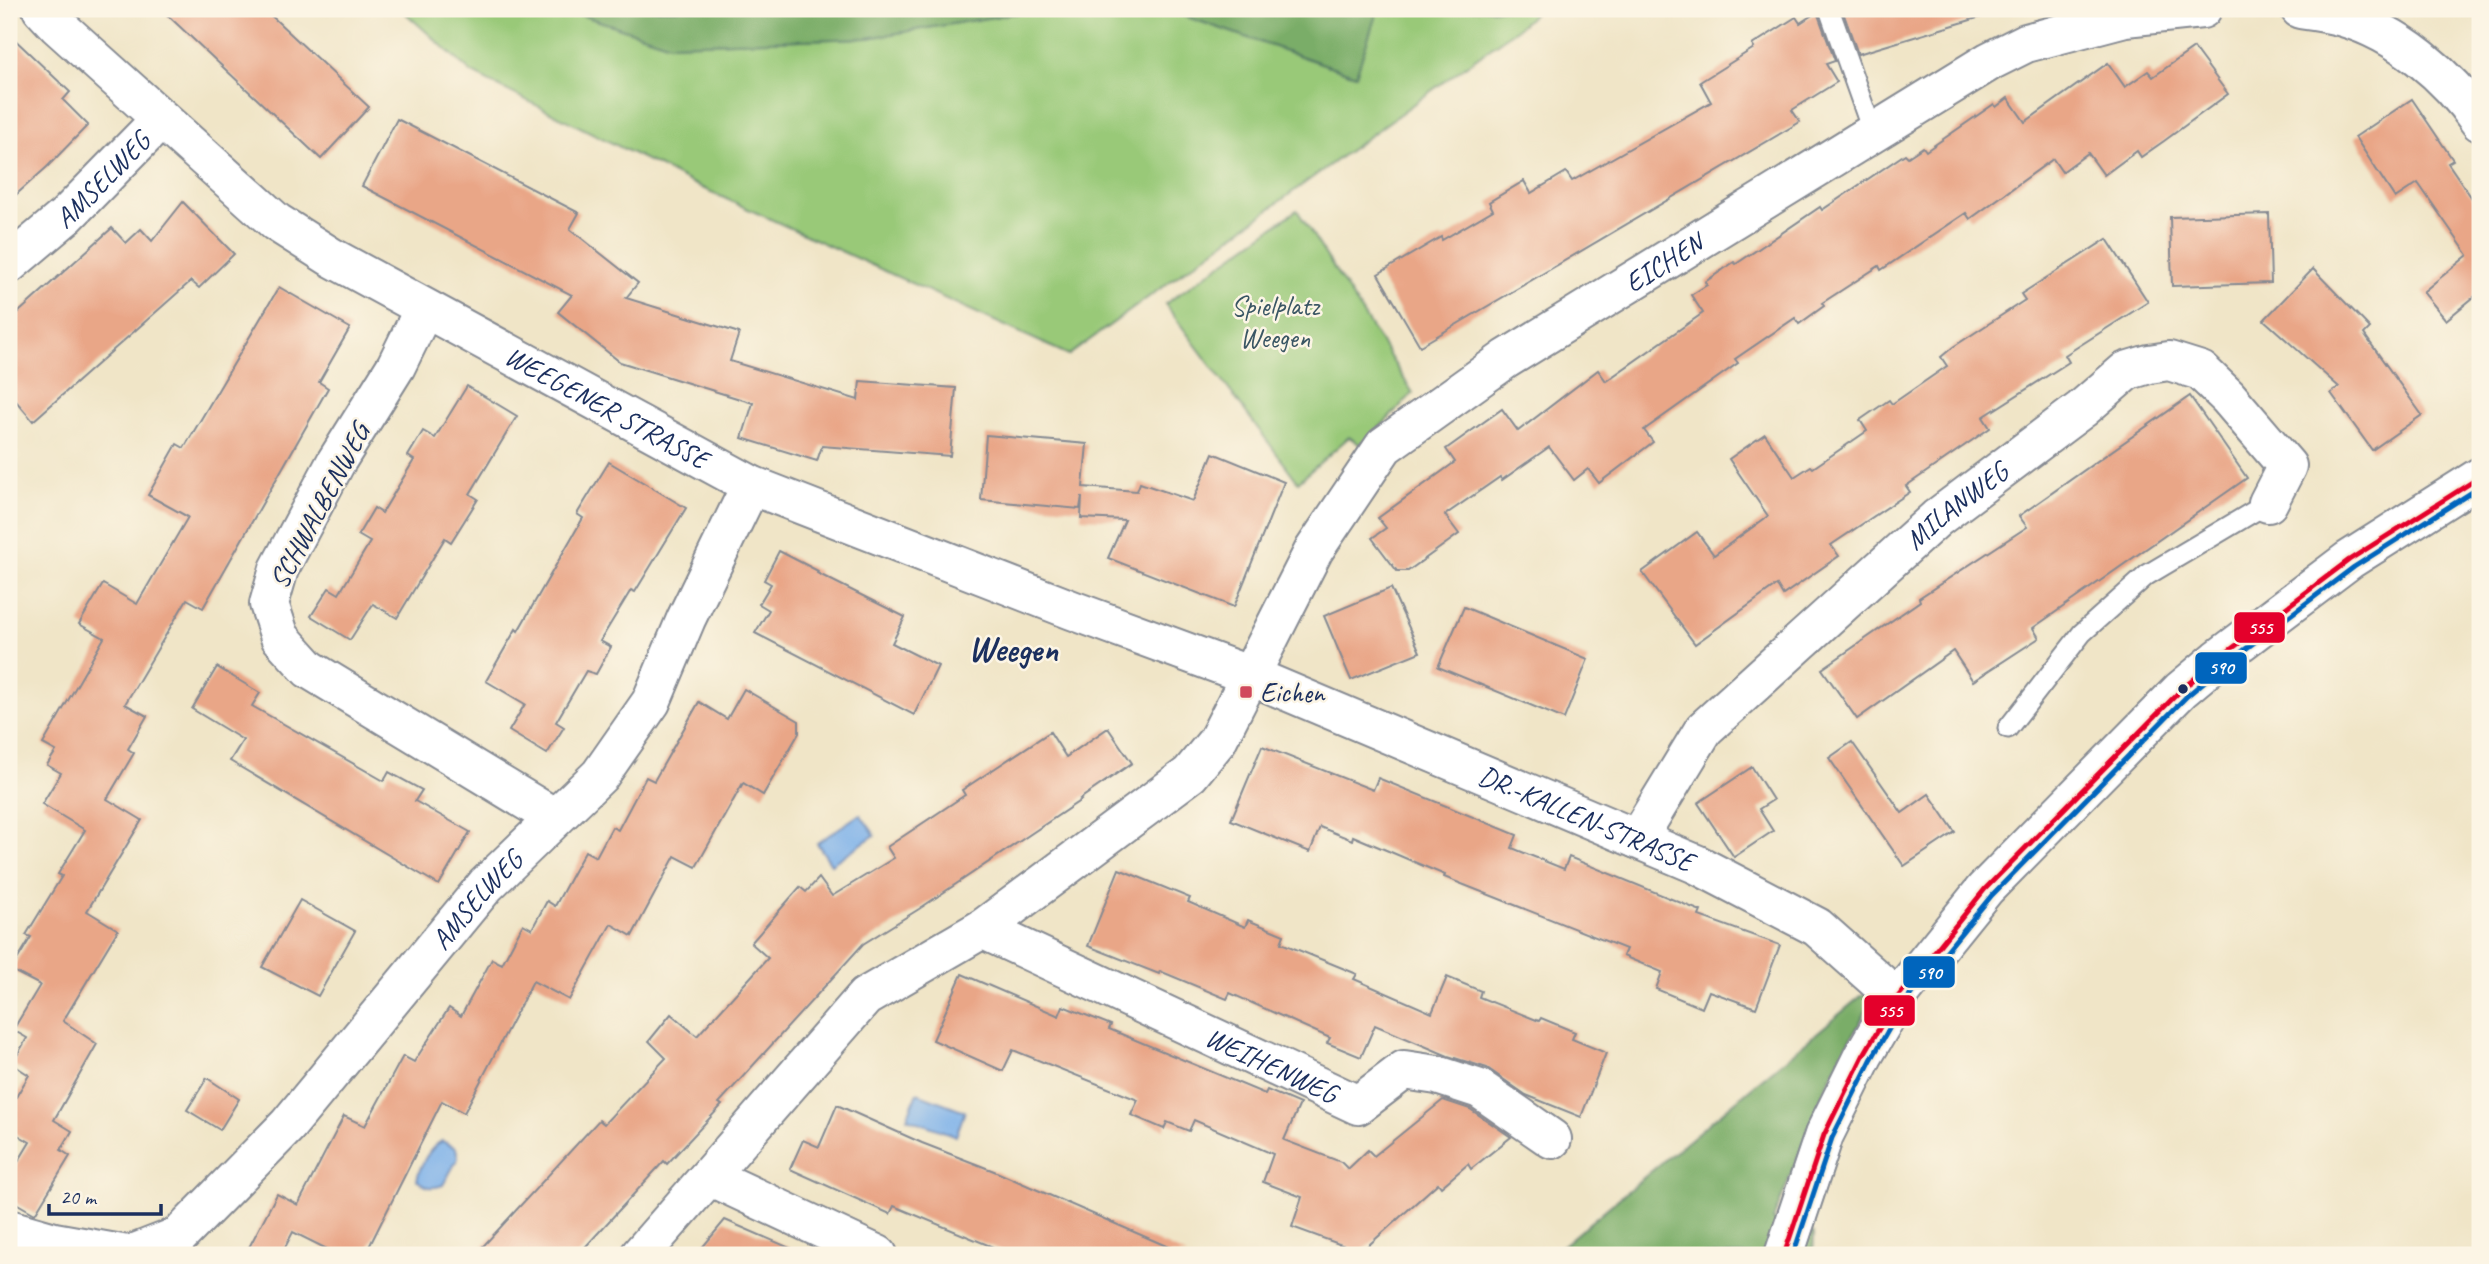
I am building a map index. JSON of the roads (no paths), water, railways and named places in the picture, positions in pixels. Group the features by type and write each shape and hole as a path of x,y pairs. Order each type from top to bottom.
{"street":[{"name":"WEEGENER STRASSE","path":"41,9 276,222 331,257 424,309 751,485 1059,605 1251,676"},
{"name":"EICHEN","path":"1251,676 1314,550 1384,446 1506,359 1990,61 2026,43 2125,17 2202,9"},
{"path":"2300,9 2343,17 2393,38 2430,66 2468,104 2480,122"},
{"name":"AMSELWEG","path":"9,264 67,215 161,119"},
{"name":"SCHWALBENWEG","path":"424,309 396,366 336,463 279,569 269,604 280,637 309,669 555,818"},
{"name":"MILANWEG","path":"1637,839 1704,729 1937,518 2082,409 2126,371 2169,361 2201,371 2228,397 2287,467 2268,503"},
{"path":"1784,1255 1824,1135 1863,1056 1897,998 1985,889 2181,691 2218,659 2349,560 2480,477"},
{"name":"AMSELWEG","path":"9,1229 54,1242 129,1255 179,1236 288,1125 486,885 600,775 651,702 686,620 751,485"},
{"path":"640,1255 865,997 982,929 1190,774 1217,741 1251,676"},
{"name":"DR.-KALLEN-STRASSE","path":"1251,676 1696,864 1817,927 1897,998"},
{"name":"WEIHENWEG","path":"982,929 1358,1105 1404,1070 1437,1076 1480,1089 1552,1139"},
{"path":"710,1177 878,1255"}],"lane":[{"path":"1829,9 1873,133"},
{"path":"2008,728 2082,633 2147,575 2268,503"}],"water":[{"path":"860,814 875,835 831,864 817,843"},
{"path":"917,1093 965,1111 956,1136 907,1118"},
{"path":"442,1141 456,1148 458,1158 443,1185 426,1186 417,1180 420,1169 429,1152"}],"place":[{"name":"Eichen","path":"1246,692"}],"district":[{"name":"Weegen","path":"1013,649"}],"park label":[{"name":"Spielplatz Weegen","path":"1275,321"}]}
